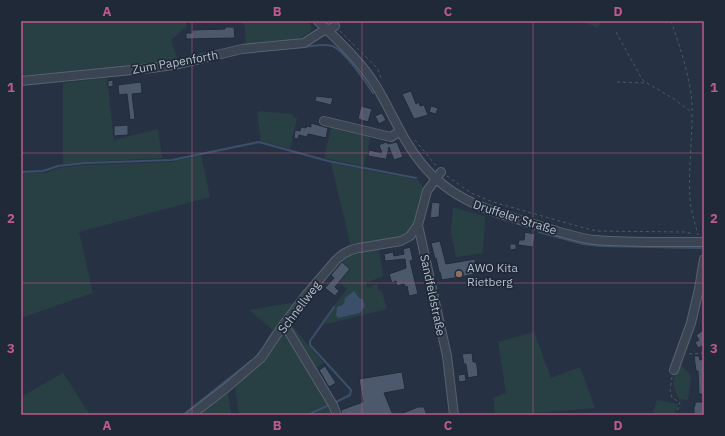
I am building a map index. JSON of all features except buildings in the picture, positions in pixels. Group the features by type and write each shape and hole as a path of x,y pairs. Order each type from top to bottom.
{"street":[{"name":"Druffeler Straße","path":"318,21 362,66 376,85 400,131 422,165 436,179 458,195 492,212 583,238 617,242 701,239"},
{"name":"Zum Papenforth","path":"21,81 169,66 242,49 304,43 326,29 335,26"},
{"path":"324,121 391,137 400,131"},
{"name":"Sandfeldstraße","path":"441,172 426,191 418,225 447,356 454,415"},
{"name":"Schnellweg","path":"191,415 261,358 306,295 343,254 359,248 401,241 410,236 418,225"},
{"path":"674,370 690,323 699,289 704,259"},
{"path":"284,324 333,405 337,415"}],"path":[{"path":"671,21 678,41 692,104 691,112 693,119 690,198 692,215 701,239"},
{"path":"335,26 377,68 382,83"},
{"path":"616,32 642,79 685,106 691,112"},
{"path":"617,82 647,83"},
{"path":"414,140 441,172 471,193 493,202 597,231 686,232 701,239"},
{"path":"680,354 704,353"},
{"path":"671,383 670,390 672,398 680,402 676,415"}],"green space":[{"path":"21,21 186,21 186,27 171,40 178,60 21,76"},
{"path":"240,21 308,21 312,28 308,34 292,40 253,43 246,45 245,26"},
{"path":"582,21 599,21 601,22 598,28"},
{"path":"107,78 114,140 158,129 162,158 84,162 63,165 63,83"},
{"path":"259,111 293,114 293,117 297,118 290,149 261,141 257,113"},
{"path":"332,125 371,133 368,156 366,155 364,166 324,158"},
{"path":"201,155 210,197 79,232 93,293 21,318 21,173 45,173 59,168 84,165 171,162"},
{"path":"331,163 418,180 423,187 419,208 414,222 407,233 401,237 351,247"},
{"path":"453,207 485,217 483,253 456,257 451,233"},
{"path":"379,249 383,276 366,283 368,288 377,284 378,289 382,292 387,309 323,325 335,307 334,306 347,289 339,282 350,269 341,261 352,253","holes":["363,299 365,306 360,313 338,318 337,307"]},
{"path":"290,303 295,304 275,332 249,310"},
{"path":"289,322 323,363 314,369 293,334"},
{"path":"284,330 330,403 304,415 239,415 235,385 263,361"},
{"path":"534,332 551,378 580,367 595,408 534,413 527,415 495,415 493,398 506,393 498,342"},
{"path":"678,364 681,365 691,376 688,400 679,399 675,389 674,378"},
{"path":"63,373 90,415 21,415 21,397"},
{"path":"228,391 231,415 197,415"},
{"path":"657,400 678,404 674,415 652,415"},
{"path":"331,405 334,415 310,415"}],"water":[{"path":"354,291 360,299 363,299 365,306 360,313 338,318 336,315 337,307 344,304 345,298"}],"waterway":[{"path":"300,47 325,45 332,46 337,49 354,67 373,93"},
{"path":"21,172 43,171 58,166 85,163 172,160 259,142 328,161 416,178"},
{"path":"539,232 583,244 601,246 701,248"},
{"path":"334,307 310,341 310,345 351,390 350,395 336,402"},
{"path":"266,343 273,332"},
{"path":"256,357 262,350"},
{"path":"183,415 251,361"},
{"path":"307,415 329,405"}],"place":[{"name":"AWO Kita Rietberg","path":"459,274"}]}
